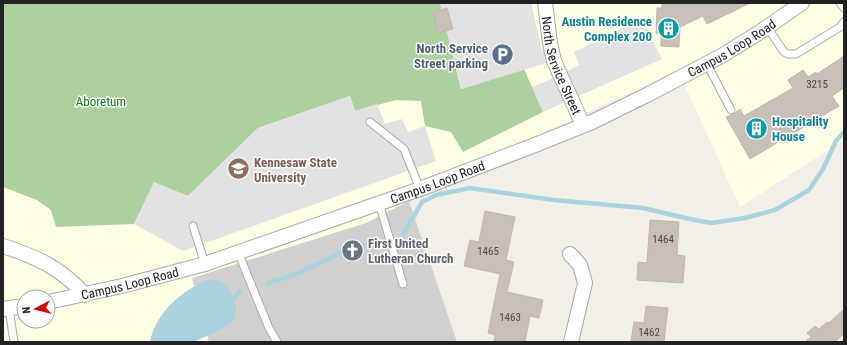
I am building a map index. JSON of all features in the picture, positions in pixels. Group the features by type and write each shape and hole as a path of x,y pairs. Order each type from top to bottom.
{"street":[{"name":"North Service Street","path":"545,3 554,61 584,125"},
{"name":"Campus Loop Road","path":"56,300 164,276 205,264 420,189 584,125 650,94 706,64 768,27 802,3"},
{"path":"3,246 37,258 52,266 66,276 85,295"},
{"path":"570,254 580,265 585,283 571,342"},
{"path":"6,309 16,307"}],"lane":[{"path":"840,3 844,8"},
{"path":"768,27 784,52 788,54 796,54 840,27 844,22"},
{"path":"706,64 731,110"},
{"path":"370,122 404,149 420,189"},
{"path":"379,203 403,284"},
{"path":"193,226 205,264"},
{"path":"238,252 276,342"},
{"path":"6,309 14,342"}],"shaded area":[{"name":"Kennesaw State University","path":"3,3 844,3 844,140 740,207 678,70 568,121 366,223 193,278 209,342 3,342"},
{"name":"North Service Street parking","path":"440,3 531,3 542,51 550,43 560,75 579,65 574,52 641,19 662,59 543,112 532,87 556,77 550,62 461,89"},
{"path":"350,96 355,111 377,104 385,124 402,119 408,132 425,126 436,161 183,251 134,224 154,182 188,196 258,128"},
{"name":"First United Lutheran Church","path":"409,201 457,342 209,342 192,278 366,223"}],"green space":[{"name":"Aboretum","path":"3,3 440,3 461,89 524,69 543,112 463,152 451,132 425,126 421,101 396,100 355,111 350,96 258,128 188,196 154,183 134,224 56,227 51,210 37,200 3,187"}],"water":[{"path":"209,280 221,282 229,290 236,307 236,313 233,321 221,329 193,342 150,342 158,322 171,304 189,290"}],"building":[{"name":"Austin Residence Complex 200","path":"662,3 750,3 707,24 703,16 680,27 679,47 661,46 661,33 656,33 657,8 662,8"},
{"path":"447,8 453,29 438,33 433,12"},
{"path":"844,56 844,88 832,96 839,106 750,159 726,117 734,114 740,109 744,116 793,88 788,80 803,70 808,77 816,72 817,74"},
{"path":"485,211 515,217 506,260 514,262 507,292 543,300 539,318 530,316 525,342 494,342 495,335 488,333 500,274 464,266 470,240 479,242"},
{"path":"650,220 679,222 677,255 685,256 683,283 637,280 638,262 647,263"},
{"path":"646,306 668,308 664,342 631,341 634,322 644,323"},
{"path":"844,309 844,333 835,342 805,342 811,337 807,333 815,326 819,329 827,322 829,323"}],"waterway":[{"path":"404,233 422,202 436,195 470,188 554,200 643,208 711,223 745,218 775,210 809,190 823,169 836,141 844,132"},
{"path":"268,283 296,274 345,251 377,242"},
{"path":"233,299 240,291"}],"place":[{"name":"Austin Residence Complex 200","path":"668,28"},
{"name":"North Service Street parking","path":"503,55"},
{"name":"Hospitality House","path":"756,128"},
{"name":"Kennesaw State University","path":"238,169"},
{"name":"First United Lutheran Church","path":"352,250"}]}
